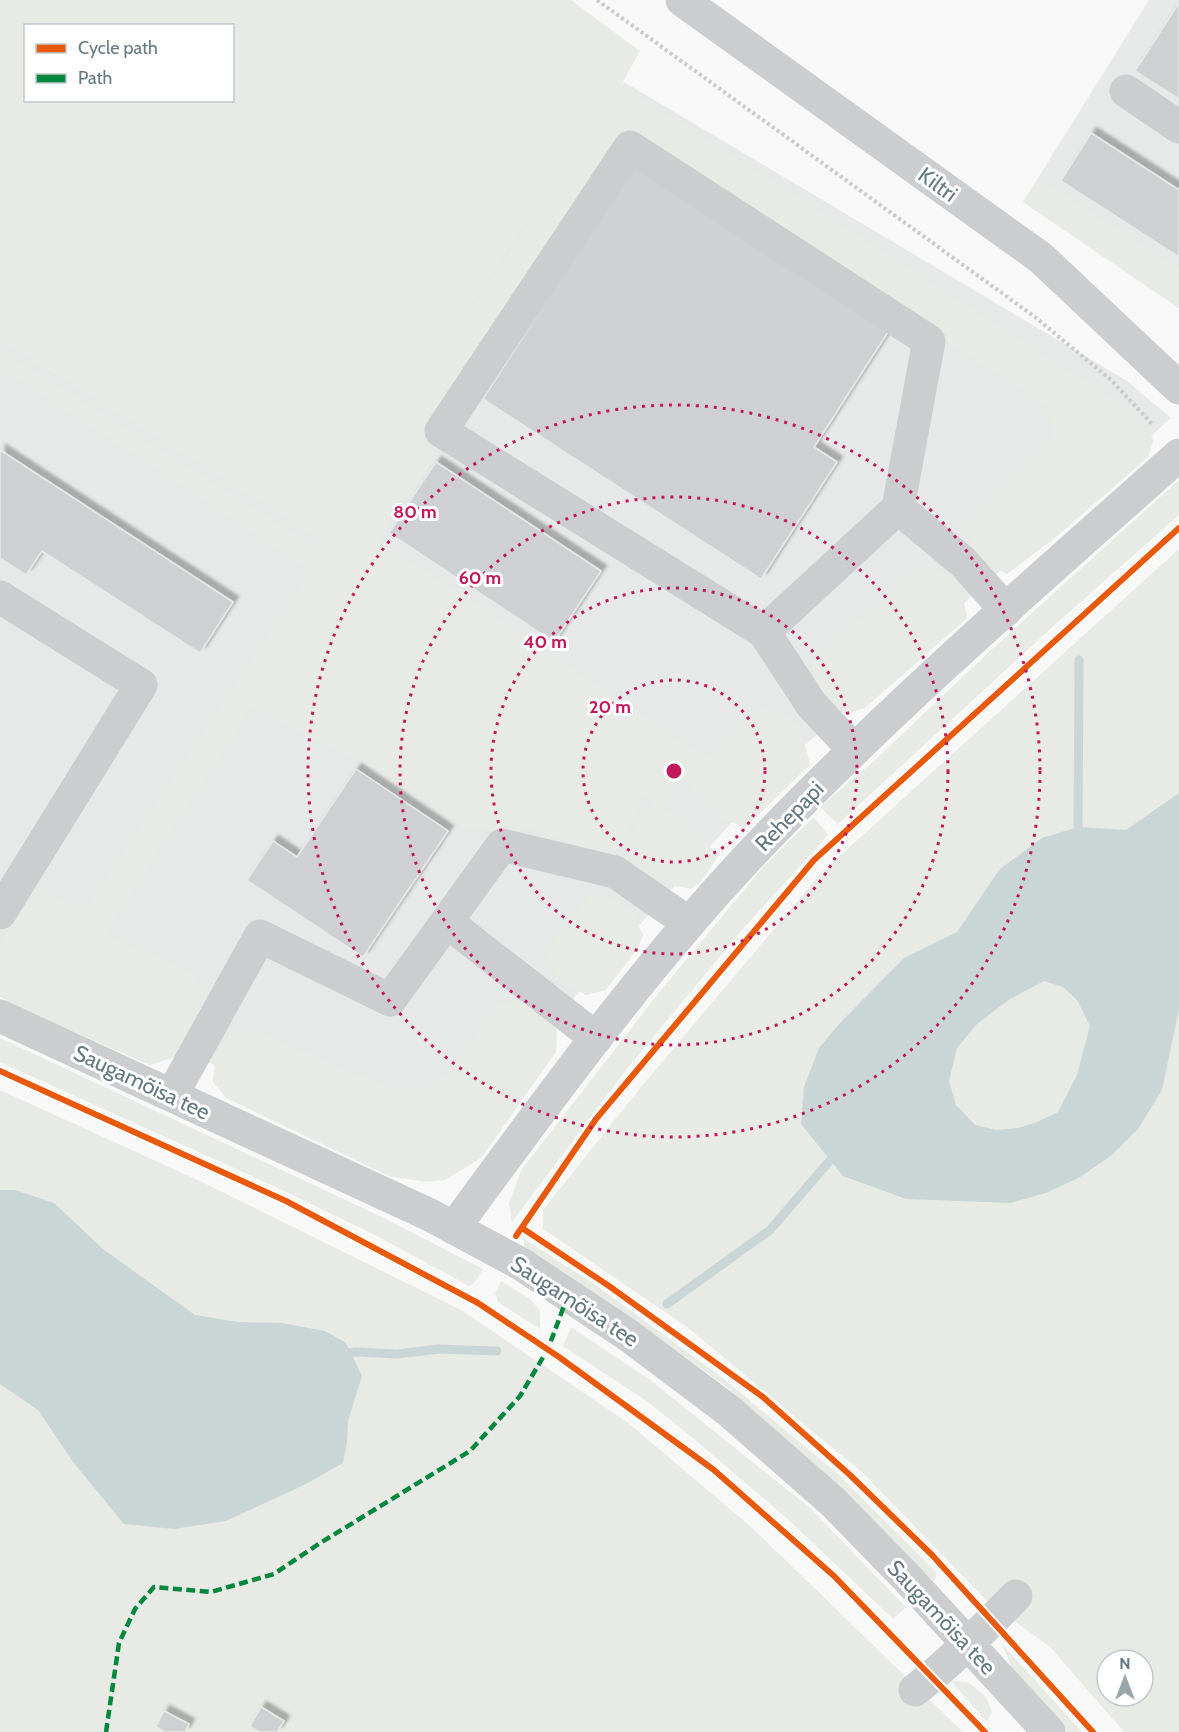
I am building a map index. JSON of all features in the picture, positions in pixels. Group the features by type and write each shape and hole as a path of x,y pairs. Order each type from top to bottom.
{"street":[{"name":"Kiltri","path":"682,0 1041,258 1179,387"},
{"path":"1126,91 1179,127"},
{"path":"764,632 898,508 929,341 630,147 441,431 764,632 811,704 854,750"},
{"name":"Rehepapi","path":"454,1228 596,1038 689,923 774,830 854,750 1179,455"},
{"path":"898,508 963,562 1006,610"},
{"path":"0,597 141,685 0,913"},
{"path":"172,1095 260,936 390,1000 502,846 615,872 689,923"},
{"path":"447,922 596,1038"},
{"name":"Saugamõisa tee","path":"0,1016 430,1215 521,1264 628,1335 729,1411 833,1502 909,1580 1049,1732"},
{"path":"915,1690 968,1644 1016,1596"}],"path":[{"path":"597,0 1035,317 1111,380 1152,424"}],"shaded area":[{"path":"0,0 571,0 640,51 617,93 625,87 1120,404 1154,439 1148,457 1056,537 1007,574 979,558 968,534 967,521 1053,435 1047,406 622,132 420,450 434,458 378,540 707,759 760,709 784,713 801,728 810,765 745,828 720,817 679,774 660,807 686,825 719,855 701,882 691,889 663,884 646,874 633,861 631,838 653,801 644,795 613,856 527,828 463,827 372,767 252,706 105,933 194,976 201,986 199,1020 177,1056 150,1065 15,1006 0,997 0,946 39,886 82,915 312,571 0,367 0,350 315,547 320,539 0,338","holes":["597,121 341,507 508,247"]},
{"path":"1149,0 1179,0 1179,308 1023,202"},
{"path":"624,82 1127,381 1171,418 784,764 511,1068 420,1160 0,966 0,338 320,538 508,247"},
{"path":"1039,178 1179,270 1179,308 1023,202"},
{"path":"1179,480 1179,515 1059,621 838,824 820,807 874,761 989,652"},
{"path":"1179,549 1179,1732 1124,1732 1103,1708 1155,1708 1155,1648 1095,1648 1095,1699 1050,1647 987,1601 863,1473 687,1327 543,1229 543,1210 641,1087 822,872"},
{"path":"919,566 941,571 955,581 962,596 967,618 865,708 845,714 830,704 813,676 813,661"},
{"path":"1179,793 1179,1009 1162,1090 1138,1129 1112,1155 1080,1177 1046,1193 1010,1203 906,1199 843,1176 801,1124 804,1087 819,1048 840,1023 904,958 957,932 1000,869 1042,838 1078,827 1126,830","holes":["1044,981 1063,987 1077,1000 1090,1026 1077,1075 1058,1112 1018,1128 996,1130 975,1125 956,1105 949,1081 957,1048 977,1024 1010,999"]},
{"path":"814,817 828,835 741,931 626,1070 512,1222 509,1203 522,1169 661,990 764,866"},
{"path":"591,894 606,895 633,912 643,935 638,948 606,990 586,995 559,978 552,967 548,949"},
{"path":"528,1000 545,1012 557,1030 556,1052 481,1158 445,1180 426,1182 389,1176 226,1098 213,1082 217,1053 223,1041 235,1033 255,1031 378,1084 400,1090 427,1087 447,1075 498,1006 511,1001"},
{"path":"0,1038 382,1217 483,1269 475,1282 469,1286 377,1236 280,1189 0,1062"},
{"path":"0,1090 204,1183 461,1310 627,1422 750,1526 963,1732 0,1732"},
{"path":"0,1190 15,1190 54,1203 103,1249 195,1315 238,1322 282,1323 325,1331 346,1343 362,1376 348,1421 343,1463 304,1485 226,1521 174,1529 124,1524 73,1462 38,1410 0,1384"},
{"path":"524,1239 597,1286 724,1379 840,1476 936,1572 936,1578 933,1581 830,1479 725,1386 638,1322 524,1247"},
{"path":"501,1281 530,1299 540,1310 540,1329 498,1302 495,1293"},
{"path":"571,1327 649,1379 810,1508 906,1607 893,1619 790,1521 687,1433 645,1400 563,1346"},
{"path":"1001,1643 1082,1732 1068,1732 1014,1672"},
{"path":"951,1681 968,1682 986,1697 992,1712 987,1722"}],"building":[{"path":"1179,3 1179,99 1135,71"},
{"path":"1091,133 1179,190 1179,257 1061,181"},
{"path":"633,167 888,332 814,447 837,462 761,579 483,399"},
{"path":"0,450 233,602 200,653 42,551 26,575 0,558"},
{"path":"436,462 601,571 554,642 389,533"},
{"path":"356,769 448,831 363,957 247,880 273,841 297,857"},
{"path":"261,1707 284,1721 277,1732 259,1732 250,1726"},
{"path":"164,1711 189,1724 185,1732 165,1732 156,1727"}],"waterway":[{"path":"1078,838 1079,660"},
{"path":"667,1304 770,1230 838,1151"},
{"path":"341,1354 356,1352 397,1354 439,1349 497,1351"}],"marked path":[{"path":"106,1732 119,1643 135,1609 154,1587 211,1592 274,1574 470,1451 520,1396 548,1349 568,1295"}],"cycle path":[{"path":"516,1236 596,1119 814,860 1179,528"},
{"path":"0,1071 286,1201 478,1303 559,1357 714,1470 834,1576 985,1732"},
{"path":"522,1228 609,1286 763,1397 850,1475 932,1555 1093,1732"}]}
